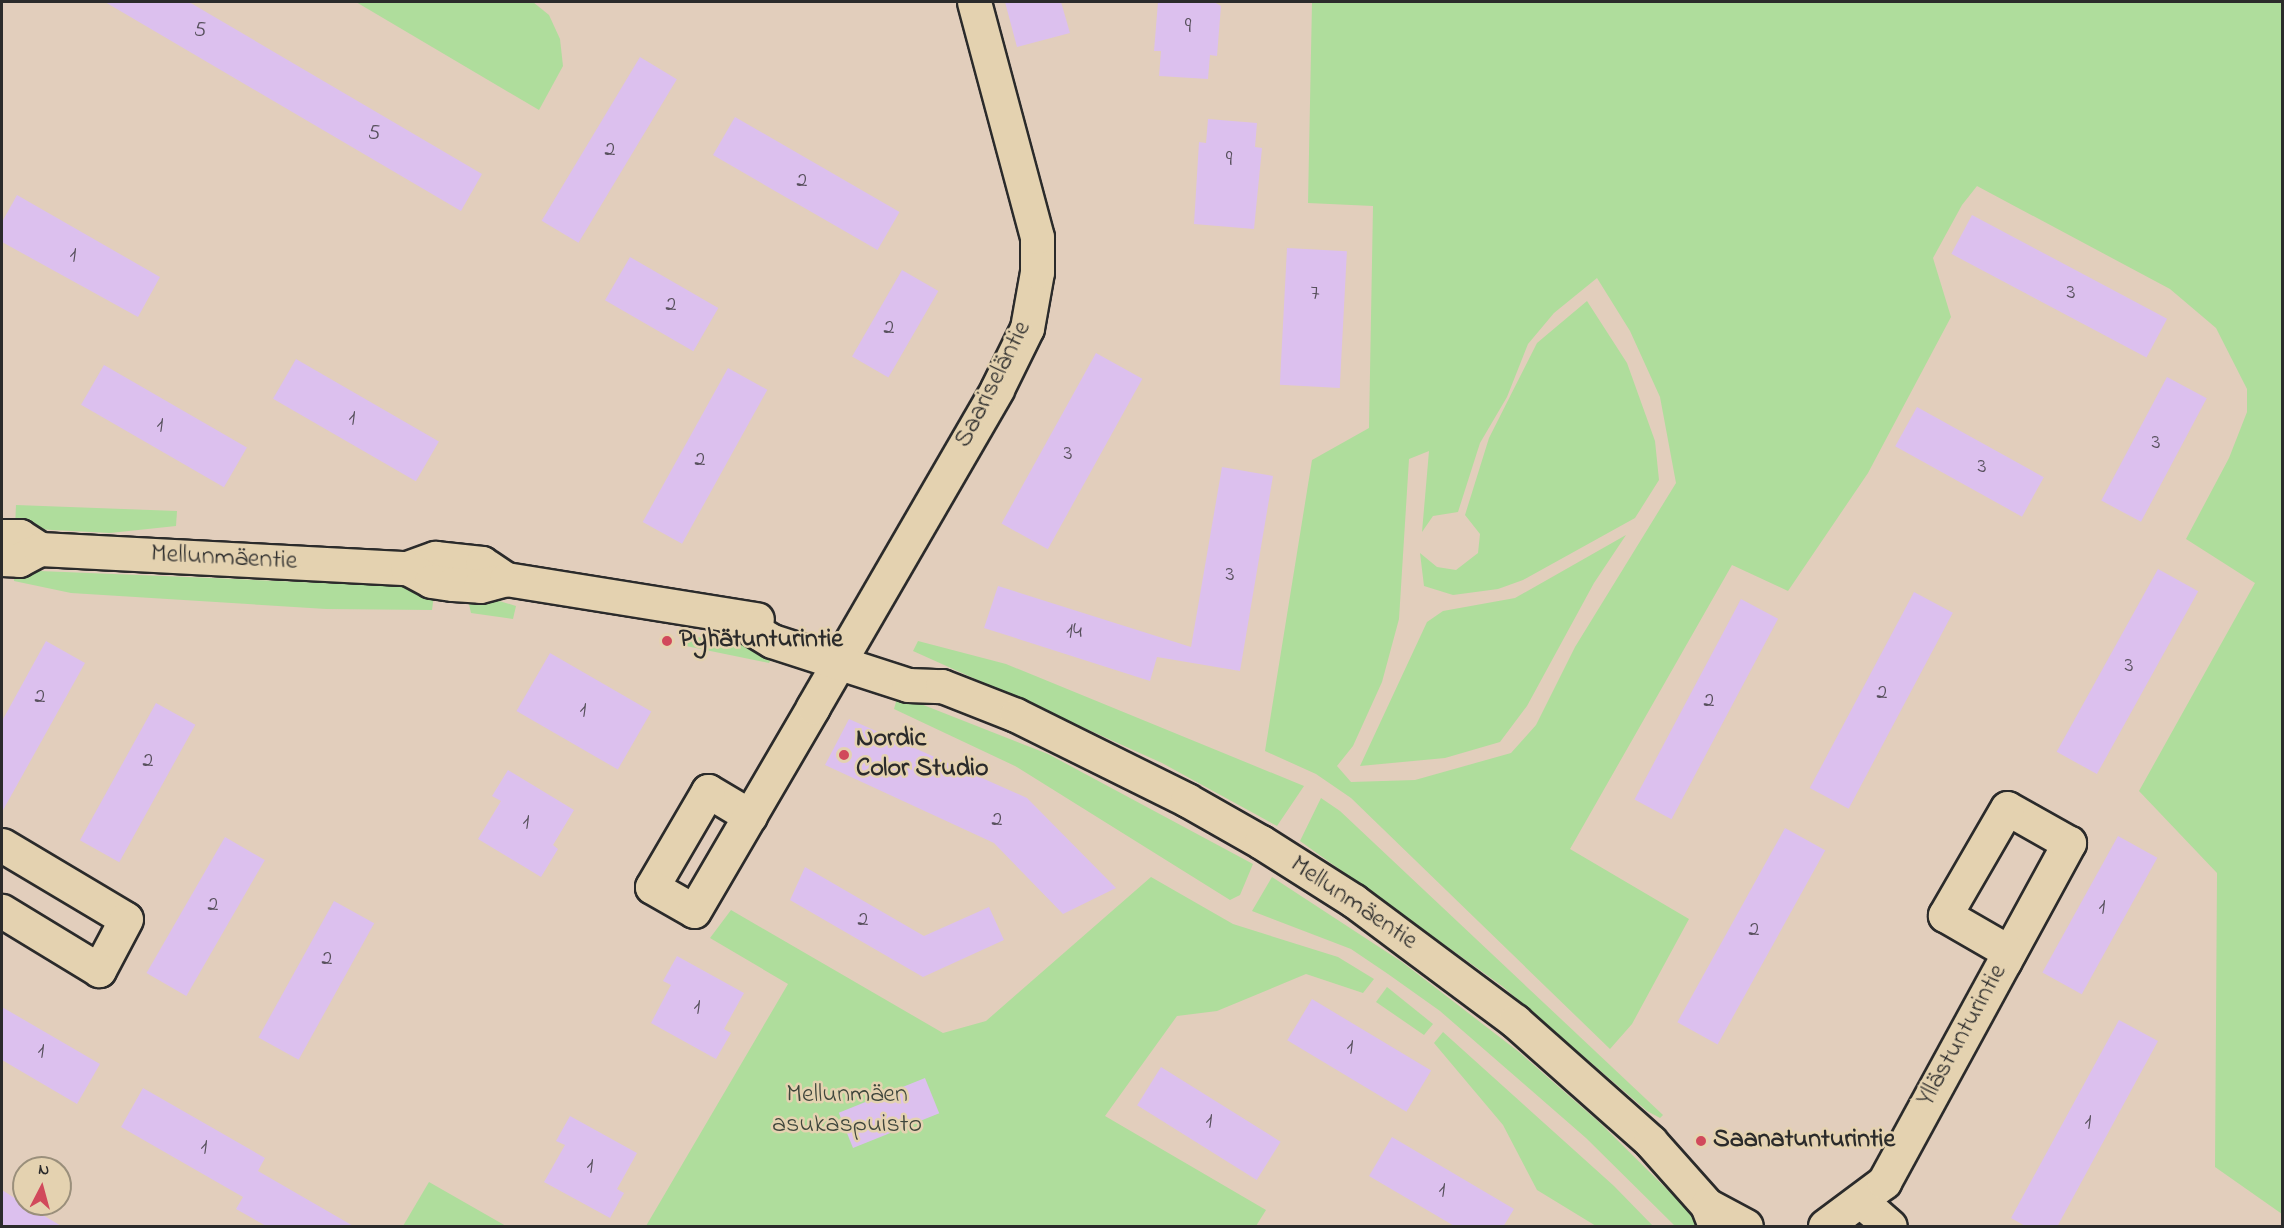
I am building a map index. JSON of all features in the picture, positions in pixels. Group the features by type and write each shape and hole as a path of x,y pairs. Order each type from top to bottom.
{"main road":[{"name":"Saariseläntie","path":"846,651 1013,361 1034,303 1037,237 1031,204 974,2"},
{"name":"Mellunmäentie","path":"2,536 20,536 40,549 407,568 435,558 455,558 482,563 506,579 734,618 772,641 846,651 915,664 942,686 1016,715 1187,800 1354,901 1515,1021 1593,1088 1650,1141 1711,1216 1746,1227"},
{"name":"Mellunmäentie","path":"2,559 19,560 40,549"},
{"path":"750,816 846,651"},
{"path":"2,845 126,919 99,970 2,911"},
{"name":"Yllästunturintie","path":"1825,1227 1884,1182 2009,952"},
{"path":"1862,1201 1890,1227"}],"green space":[{"path":"356,2 533,2 549,15 560,39 563,66 539,110"},
{"path":"1312,2 2282,2 2282,1214 2215,1167 2217,873 2139,791 2255,583 2186,539 2229,458 2247,412 2247,389 2216,328 2170,289 1977,186 1962,205 1933,258 1951,317 1868,473 1788,591 1732,565 1570,849 1689,919 1632,1024 1610,1049 1351,798 1316,774 1265,751 1312,460 1369,428 1373,206 1308,203","holes":["1597,278 1630,331 1660,397 1676,483 1575,647 1536,725 1511,753 1415,780 1351,782 1337,766 1353,746 1382,682 1399,619 1409,459 1429,451 1422,532 1433,516 1458,512 1480,443 1507,397 1528,344 1554,313"]},
{"path":"1587,301 1627,363 1655,441 1659,480 1635,518 1523,580 1498,589 1453,595 1424,586 1420,553 1437,567 1456,570 1478,553 1480,534 1465,515 1489,438 1537,343"},
{"path":"16,505 177,511 176,526 110,533 15,528"},
{"path":"1626,535 1594,583 1527,706 1500,742 1445,758 1360,766 1427,622 1443,611 1515,598"},
{"path":"15,570 435,588 432,610 326,609 71,593 14,581"},
{"path":"466,591 516,606 513,619 471,613"},
{"path":"687,637 717,638 775,652 769,663 686,646"},
{"path":"918,641 1006,664 1304,786 1277,826 1162,763 913,651"},
{"path":"898,695 1048,754 1253,864 1240,895 1230,900 1015,766 894,709"},
{"path":"1321,798 1340,811 1663,1115 1660,1118 1647,1111 1502,986 1300,841"},
{"name":"Mellunmäen asukaspuisto","path":"1151,877 1233,924 1338,957 1374,979 1363,993 1306,974 1217,1011 1177,1016 1105,1116 1266,1210 1256,1226 646,1226 788,984 710,938 731,910 943,1033 986,1021"},
{"path":"1272,877 1402,962 1519,1052 1600,1123 1704,1226 1675,1226 1586,1138 1440,1011 1388,974 1351,949 1252,911"},
{"path":"1387,987 1433,1024 1424,1035 1376,1002"},
{"path":"1443,1032 1614,1186 1653,1226 1596,1226 1537,1190 1503,1125 1434,1043"},
{"path":"429,1182 506,1226 403,1226"}],"building":[{"path":"105,2 189,2 482,174 461,211"},
{"path":"1005,2 1061,2 1070,33 1017,47"},
{"path":"1158,2 1214,2 1221,6 1217,56 1210,55 1208,79 1159,76 1161,51 1154,51"},
{"path":"640,57 677,79 578,243 542,221"},
{"path":"735,117 900,212 878,250 713,155"},
{"path":"1208,119 1257,123 1255,147 1262,148 1254,229 1194,224 1199,142 1206,143"},
{"path":"17,195 160,277 138,317 2,242 2,222"},
{"path":"1972,215 2167,319 2146,358 1951,254"},
{"path":"1287,248 1347,251 1340,388 1280,385"},
{"path":"630,257 718,308 693,351 605,300"},
{"path":"902,270 938,291 888,378 852,357"},
{"path":"1096,353 1142,379 1048,549 1001,524"},
{"path":"296,359 439,442 416,481 273,399"},
{"path":"104,365 247,448 224,487 81,405"},
{"path":"728,368 767,390 682,544 643,522"},
{"path":"2167,377 2207,398 2141,522 2101,501"},
{"path":"1917,407 2044,477 2022,517 1895,446"},
{"path":"1222,467 1273,476 1240,671 1157,657 1150,681 984,628 998,586 1191,647"},
{"path":"2158,569 2198,591 2097,774 2057,752"},
{"path":"1914,592 1953,613 1849,809 1810,788"},
{"path":"1741,599 1778,619 1672,819 1634,799"},
{"path":"46,641 85,663 2,812 2,721"},
{"path":"550,653 651,712 618,770 516,711"},
{"path":"156,703 195,725 119,862 80,840"},
{"path":"849,719 1027,798 1116,888 1063,914 994,843 825,765"},
{"path":"508,770 574,810 553,845 558,849 541,877 478,839 501,801 492,796"},
{"path":"1785,828 1825,850 1718,1044 1677,1022"},
{"path":"2118,836 2157,858 2082,994 2042,972"},
{"path":"225,837 265,860 186,996 146,973"},
{"path":"805,867 924,936 989,907 1004,940 923,977 790,900"},
{"path":"334,901 374,923 299,1060 258,1037"},
{"path":"677,956 744,993 724,1029 731,1033 716,1059 651,1023 671,985 663,981"},
{"path":"1312,999 1431,1071 1406,1112 1287,1040"},
{"path":"2,1007 100,1064 77,1104 2,1060"},
{"path":"2119,1020 2158,1041 2057,1227 2027,1227 2011,1218"},
{"path":"1161,1067 1281,1142 1257,1180 1137,1105"},
{"path":"925,1078 939,1113 853,1148 839,1113"},
{"path":"143,1088 265,1158 258,1171 355,1227 268,1227 236,1209 243,1197 121,1127"},
{"path":"570,1116 637,1153 617,1189 624,1193 610,1218 544,1182 565,1145 556,1141"},
{"path":"1392,1137 1514,1209 1503,1227 1456,1227 1369,1176"},
{"path":"2,1190 12,1196 12,1216 44,1216 63,1227 2,1227"}],"place":[{"name":"Pyhätunturintie","path":"667,641"},
{"name":"Nordic Color Studio","path":"844,755"},
{"name":"Saanatunturintie","path":"1701,1141"}]}
